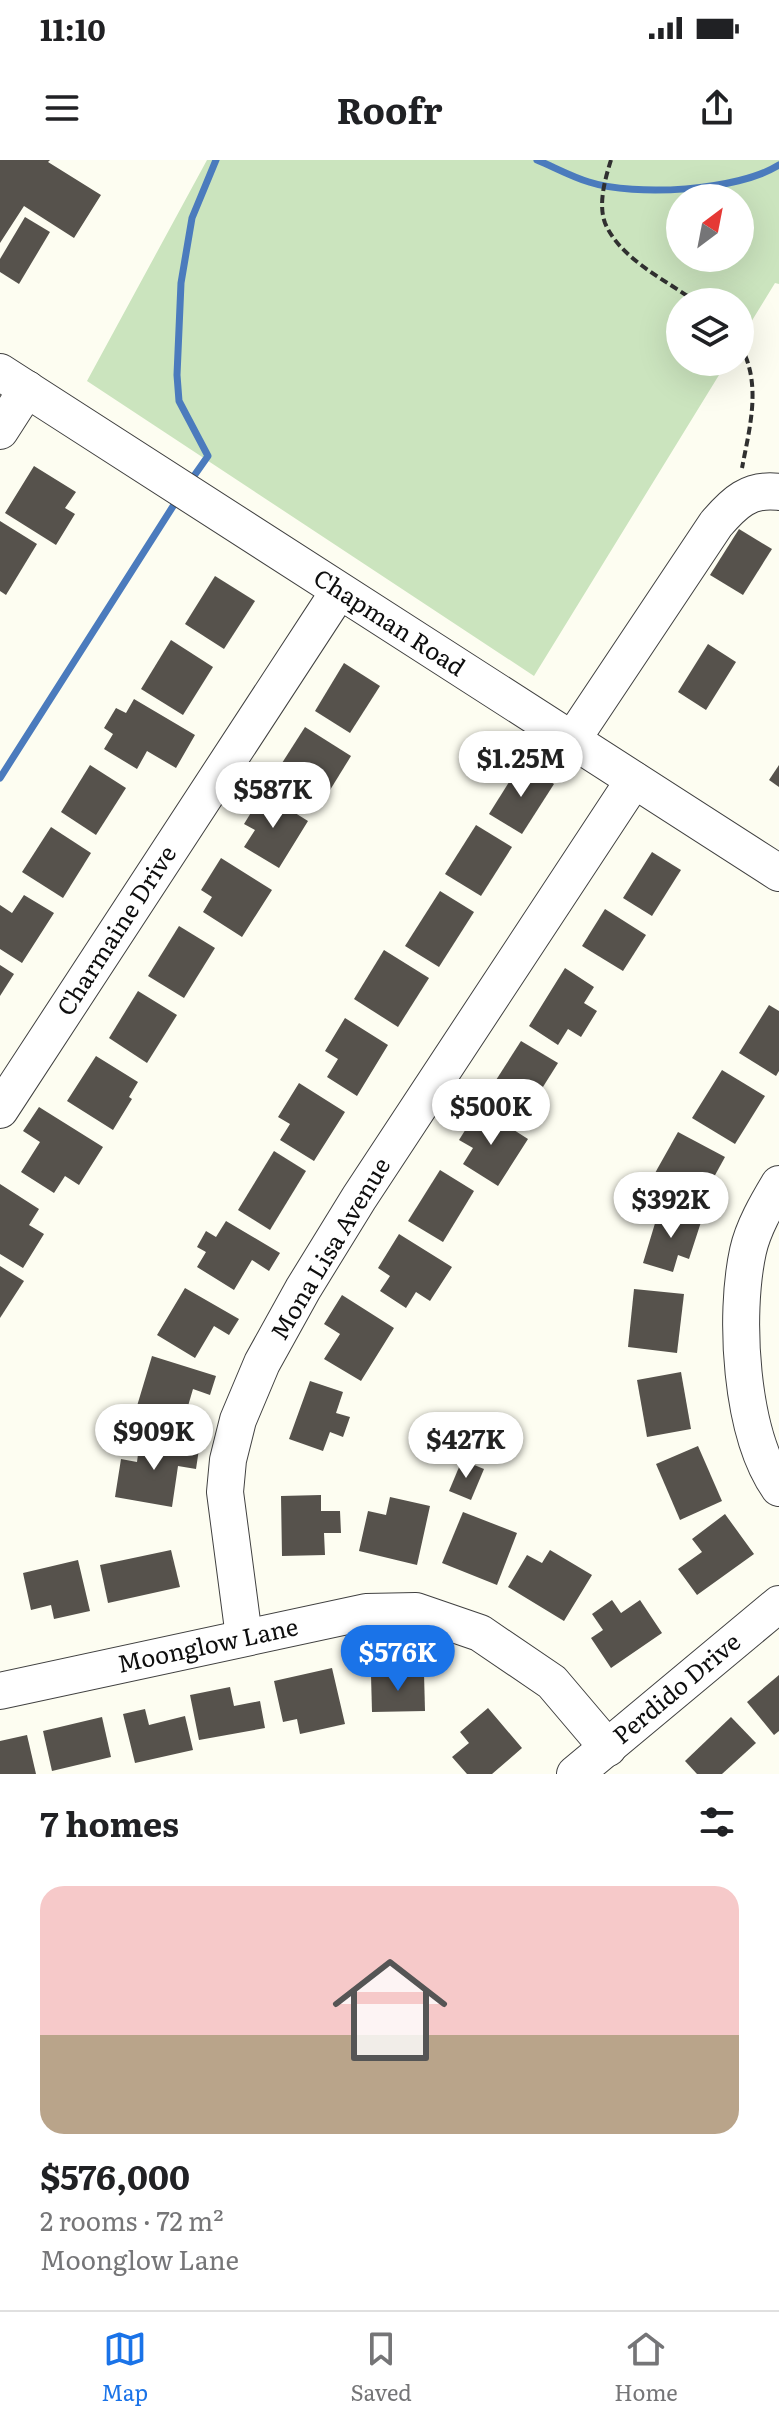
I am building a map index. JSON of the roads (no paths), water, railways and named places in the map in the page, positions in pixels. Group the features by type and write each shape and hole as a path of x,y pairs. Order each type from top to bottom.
{"street":[{"path":"0,431 13,381"},
{"name":"Chapman Road","path":"13,381 779,873"},
{"path":"572,740 707,537 733,505 761,489 779,492"},
{"name":"Charmaine Drive","path":"0,1110 339,591"},
{"name":"Mona Lisa Avenue","path":"244,1637 225,1492 228,1460 238,1420 262,1363 359,1198 634,780"},
{"path":"779,1184 748,1248 740,1303 743,1374 755,1431 761,1459 779,1488"},
{"name":"Perdido Drive","path":"575,1774 779,1604"},
{"name":"Moonglow Lane","path":"0,1691 366,1612 416,1611 480,1633 552,1682 608,1748"}],"waterway":[{"path":"189,483 208,456 179,401 177,375 181,283 192,218 216,160"},
{"path":"537,160 570,175 609,187 659,190 738,181 779,165"},
{"path":"0,778 177,500"}]}
